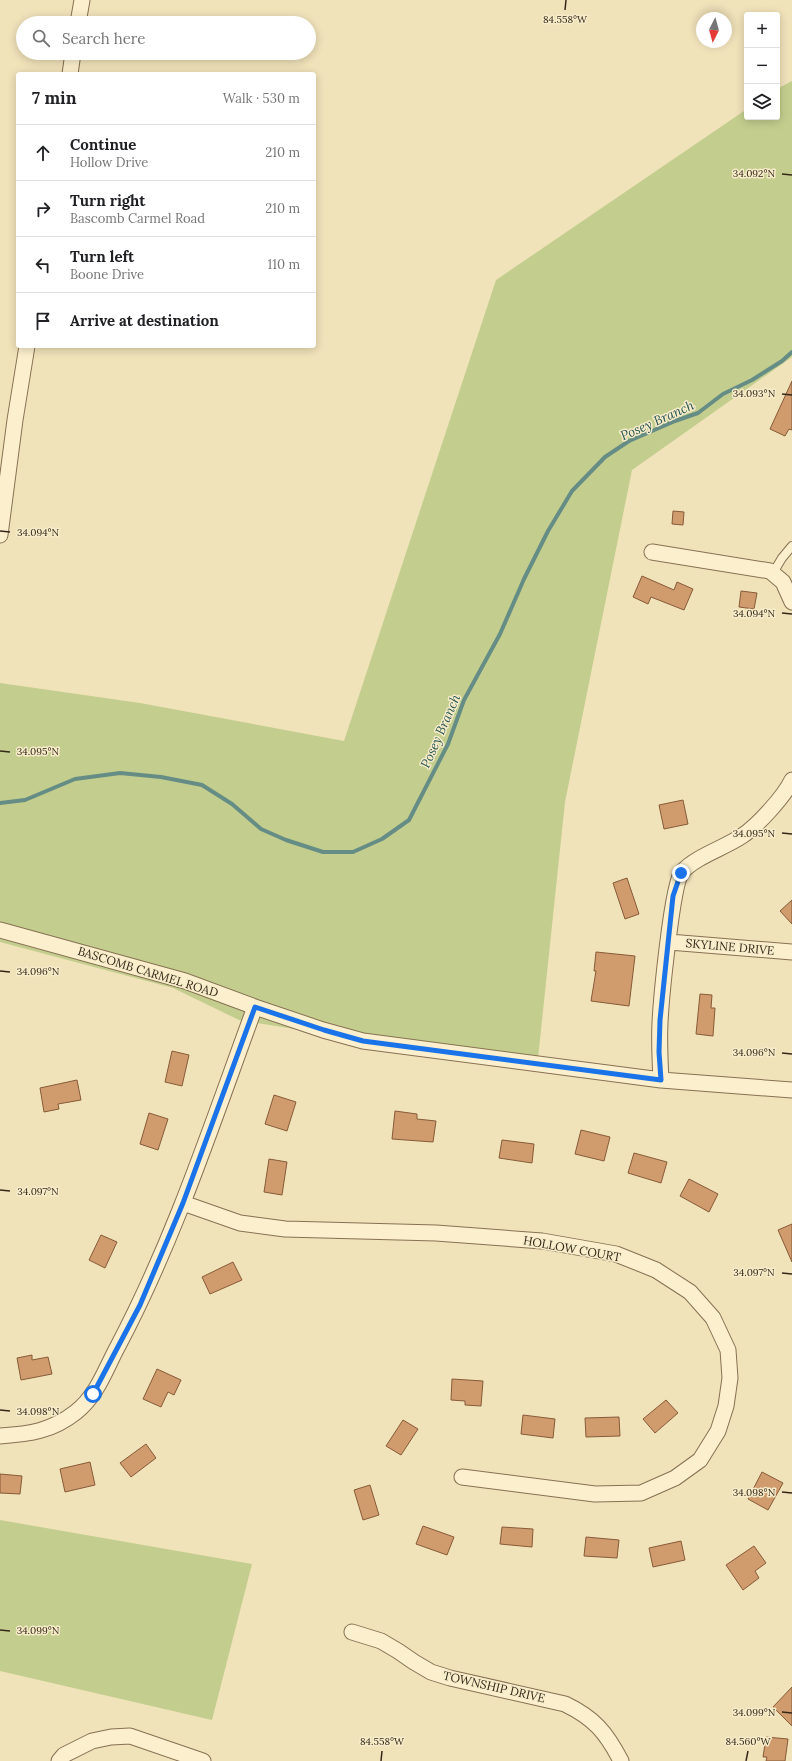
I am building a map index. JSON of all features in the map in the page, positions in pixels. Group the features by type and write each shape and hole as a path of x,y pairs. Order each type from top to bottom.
{"street":[{"path":"79,16 82,0"},
{"path":"70,72 72,60"},
{"path":"0,535 15,420 27,348"},
{"path":"652,552 760,568 774,574 783,582 792,602"},
{"path":"661,1080 659,1052 660,1020 673,896 681,873 700,859 742,836 780,800 792,780"},
{"name":"BASCOMB CARMEL ROAD","path":"0,930 185,981 255,1007 324,1030 363,1041 661,1080 792,1090"},
{"name":"SKYLINE DRIVE","path":"669,942 792,952"},
{"path":"0,1436 26,1435 52,1427 77,1411 93,1394 140,1305 183,1203 255,1007"},
{"name":"HOLLOW COURT","path":"183,1203 240,1223 285,1229 436,1233 542,1241 616,1254 656,1270 690,1292 713,1318 728,1350 730,1378 726,1406 718,1431 700,1460 675,1478 641,1493 595,1494 462,1477"},
{"name":"TOWNSHIP DRIVE","path":"352,1632 381,1641 420,1666 450,1678 565,1704 583,1713 598,1725 610,1740 621,1761"},
{"path":"58,1761 64,1755 92,1741 111,1737 130,1736 203,1761"}],"lane":[{"path":"774,574 782,558 792,546"}],"green space":[{"path":"792,81 792,357 632,470 565,802 537,1068 239,1020 173,988 0,942 0,683 140,703 344,741 496,280 744,111 744,120 780,120 780,87"},
{"path":"0,1520 252,1564 212,1720 0,1671"}],"building":[{"path":"792,381 792,430 789,429 785,436 770,429"},
{"path":"673,511 684,512 683,525 672,524"},
{"path":"642,576 674,590 677,582 693,589 684,610 651,597 648,604 633,597"},
{"path":"741,591 757,593 754,609 739,607"},
{"path":"683,800 688,824 664,829 659,805"},
{"path":"627,878 639,914 625,919 613,883"},
{"path":"792,900 792,924 780,911"},
{"path":"596,952 635,956 629,1006 591,1001 596,971 594,971"},
{"path":"700,994 712,995 711,1008 715,1008 713,1036 696,1034"},
{"path":"172,1051 189,1055 182,1086 165,1082"},
{"path":"77,1080 81,1100 58,1104 59,1109 44,1112 40,1088"},
{"path":"274,1095 296,1102 287,1131 265,1124"},
{"path":"395,1111 417,1114 417,1119 436,1121 433,1142 392,1139"},
{"path":"149,1113 168,1119 158,1150 140,1144"},
{"path":"581,1130 610,1137 604,1161 575,1154"},
{"path":"502,1140 534,1144 532,1163 499,1158"},
{"path":"634,1153 667,1162 661,1183 628,1173"},
{"path":"269,1159 287,1162 282,1195 264,1192"},
{"path":"689,1179 718,1194 709,1212 680,1196"},
{"path":"792,1224 792,1262 778,1230"},
{"path":"101,1235 117,1242 105,1268 89,1260"},
{"path":"233,1262 242,1280 210,1294 202,1277"},
{"path":"32,1355 32,1360 48,1357 52,1374 21,1380 17,1358"},
{"path":"157,1369 181,1380 174,1395 168,1392 161,1407 143,1399"},
{"path":"452,1379 483,1381 481,1406 465,1405 465,1401 451,1400"},
{"path":"666,1400 678,1413 655,1433 643,1419"},
{"path":"523,1415 555,1419 553,1438 521,1434"},
{"path":"619,1417 620,1436 586,1437 585,1418"},
{"path":"403,1420 418,1429 401,1455 386,1446"},
{"path":"146,1444 156,1458 131,1477 120,1463"},
{"path":"90,1462 95,1485 65,1492 60,1469"},
{"path":"762,1472 783,1483 768,1510 748,1499"},
{"path":"0,1474 22,1476 20,1494 0,1493"},
{"path":"370,1485 379,1515 363,1520 354,1490"},
{"path":"423,1526 454,1537 447,1555 416,1544"},
{"path":"502,1527 533,1529 532,1547 500,1544"},
{"path":"586,1537 619,1540 617,1558 584,1556"},
{"path":"681,1541 685,1560 653,1567 649,1548"},
{"path":"754,1546 766,1563 755,1571 759,1578 743,1590 726,1565"},
{"path":"792,1687 792,1726 773,1707"},
{"path":"766,1737 788,1739 785,1761 766,1761 767,1757 763,1757"}],"waterway":[{"name":"Posey Branch","path":"0,803 25,800 75,779 120,773 161,777 202,785 232,804 261,829 286,840 323,852 353,852 382,839 409,820 448,744 464,700 500,634 524,579 548,531 572,491 605,457 629,441 675,421 698,413 723,394 752,380 782,361 792,352"}],"route":[{"path":"93,1394 140,1305 183,1203 255,1007 324,1030 363,1041 661,1080 659,1052 660,1020 673,896 681,873"}]}
